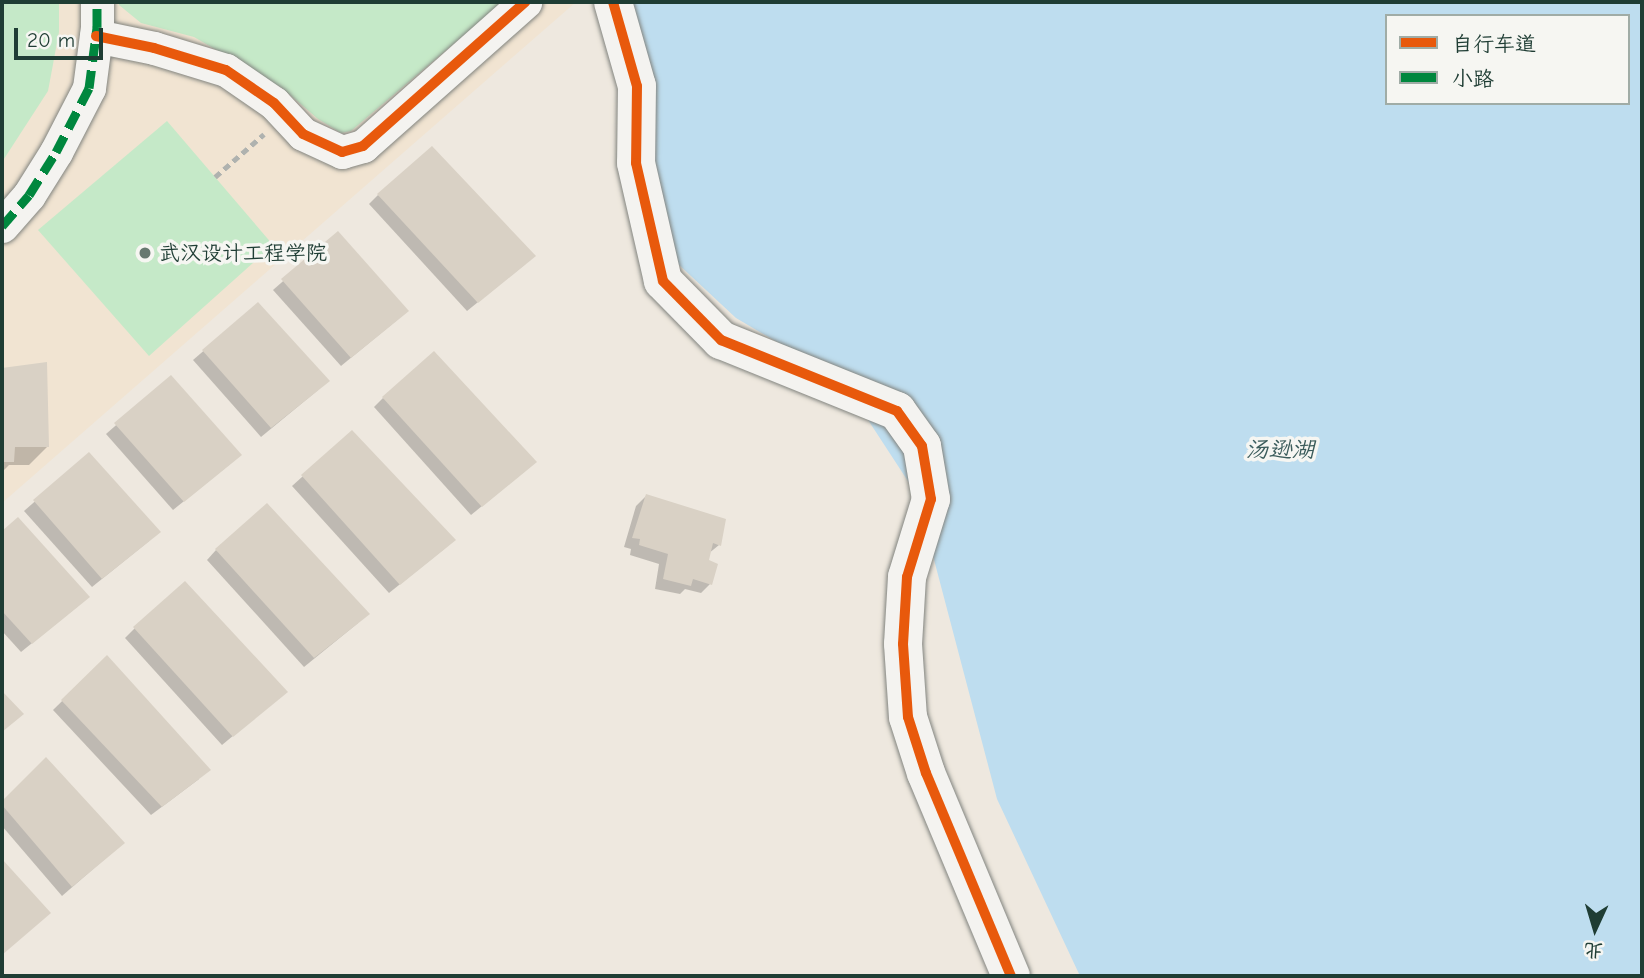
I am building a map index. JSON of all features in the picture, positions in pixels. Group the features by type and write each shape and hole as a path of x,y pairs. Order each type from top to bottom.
{"street":[{"path":"2,226 29,195 56,152 89,88 96,36 97,2"},
{"path":"96,36 154,48 226,71 274,103 303,134 342,152 363,146 525,2"},
{"path":"613,2 637,86 636,163 663,281 721,340 897,411 922,446 931,499 907,577 903,644 908,717 926,773 1011,976"}],"path":[{"path":"215,177 285,115"}],"shaded area":[{"name":"武汉设计工程学院","path":"2,2 576,2 2,503"}],"green space":[{"path":"2,2 59,2 59,32 48,91 2,162"},
{"path":"119,2 503,2 351,131 341,133 318,119 282,88 194,37 141,23 119,5"},
{"path":"167,121 273,245 149,356 38,230"}],"water":[{"name":"汤逊湖","path":"621,2 1642,2 1642,976 1080,976 997,799 917,495 842,380 736,318 662,249"}],"building":[{"path":"432,146 536,256 478,303 377,194"},
{"path":"338,231 409,311 351,358 281,279"},
{"path":"258,302 330,381 271,428 202,350"},
{"path":"434,351 537,462 482,507 382,397"},
{"path":"47,362 49,447 15,447 14,462 2,462 2,368"},
{"path":"171,375 242,455 184,502 114,423"},
{"path":"352,430 456,540 400,585 301,475"},
{"path":"89,452 161,532 102,579 33,500"},
{"path":"646,494 726,519 721,546 713,543 709,560 718,564 712,585 693,579 691,586 663,579 668,554 639,545 640,539 632,538"},
{"path":"267,503 370,614 314,658 215,549"},
{"path":"18,517 90,597 32,644 2,611 2,531"},
{"path":"185,581 288,692 233,737 133,627"},
{"path":"107,655 211,770 162,807 61,700"},
{"path":"2,691 24,714 2,732"},
{"path":"46,757 125,843 72,887 2,805 2,801"},
{"path":"2,859 51,913 2,955"}],"marked path":[{"path":"2,226 29,195 56,152 89,88 97,27 97,2"}],"cycle path":[{"path":"96,36 154,48 226,70 274,103 303,134 342,152 363,146 525,2"},
{"path":"613,2 637,86 636,163 663,281 721,340 897,411 922,446 931,499 907,577 903,644 908,717 926,773 1011,976"}],"place":[{"name":"武汉设计工程学院","path":"145,253"}]}
